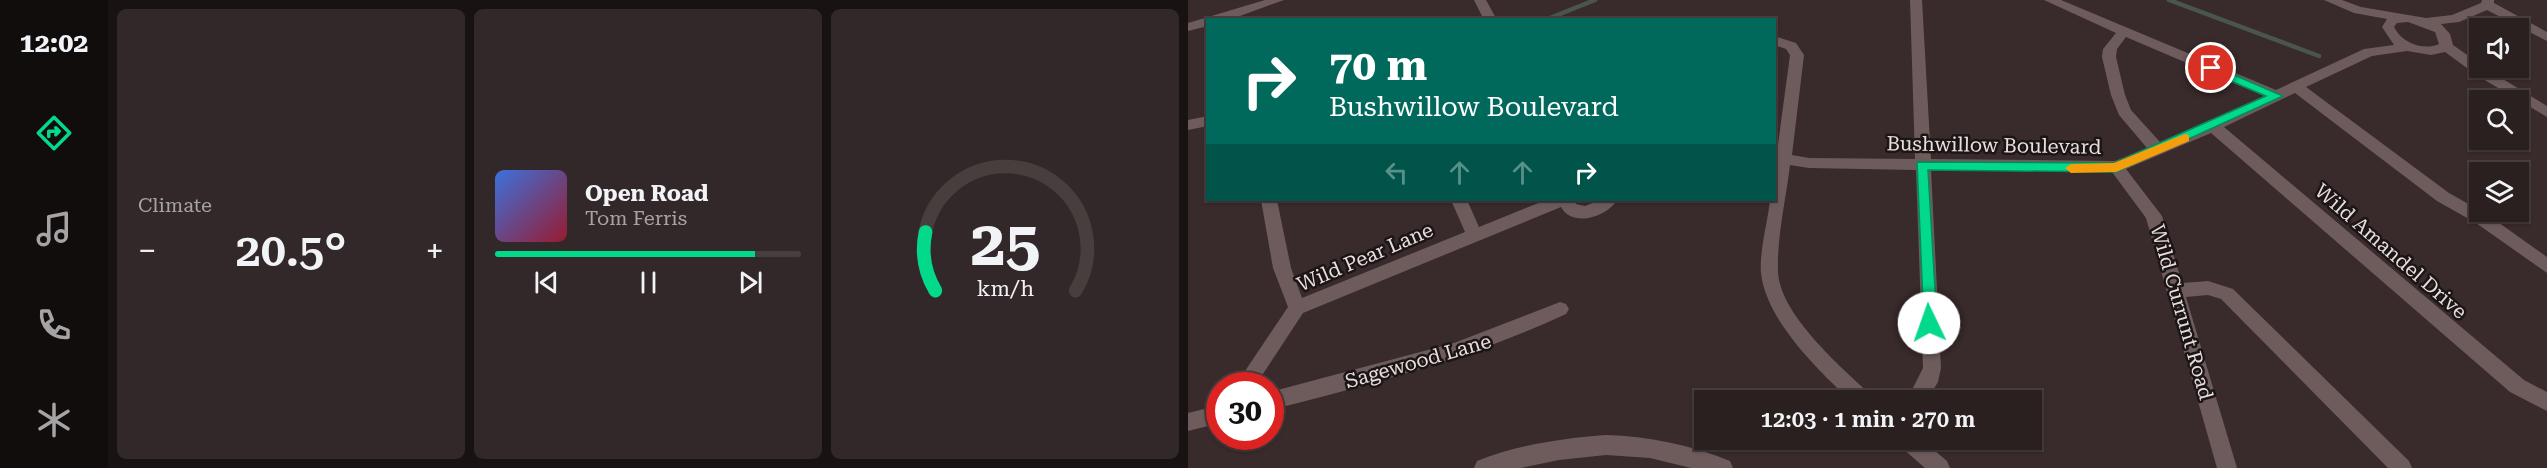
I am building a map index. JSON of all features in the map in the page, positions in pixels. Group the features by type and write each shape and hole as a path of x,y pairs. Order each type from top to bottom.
{"street":[{"path":"1220,18 1278,0"},
{"path":"1480,0 1490,18"},
{"path":"1916,0 1921,165 1932,368 1923,390"},
{"path":"2050,0 2277,96"},
{"path":"2330,0 2358,10 2426,22 2455,19 2487,3 2547,37"},
{"path":"2358,10 2408,47 2443,44"},
{"name":"Bushwillow Boulevard","path":"2369,52 2388,30 2389,23 2400,18"},
{"path":"2443,44 2455,19"},
{"path":"1188,27 1206,22"},
{"path":"2426,22 2443,44 2483,73 2547,112"},
{"path":"2124,31 2110,49 2109,57 2118,95 2124,112 2157,150"},
{"path":"1776,41 1791,46 1797,55 1778,163 1776,187"},
{"name":"Bushwillow Boulevard","path":"1778,163 2116,167 2213,126 2369,52 2408,47"},
{"path":"2296,87 2443,197 2482,219 2547,266"},
{"path":"1188,124 1206,121"},
{"name":"Wild Amandel Drive","path":"2213,126 2517,386 2547,402"},
{"name":"Wild Currunt Road","path":"2116,167 2154,216 2178,290 2227,468"},
{"path":"1269,201 1282,268 1298,308"},
{"path":"1459,201 1474,234"},
{"name":"Wild Pear Lane","path":"1254,372 1298,308 1474,234 1536,211 1559,207 1567,203 1582,213 1593,211 1608,201"},
{"path":"1775,201 1769,272 1771,287 1779,303 1826,363 1853,390"},
{"path":"2178,290 2208,288 2227,294 2402,468"},
{"name":"Sagewood Lane","path":"1284,397 1423,362 1497,338 1560,309"},
{"path":"1188,422 1206,418"},
{"path":"1484,468 1538,453 1607,445 1663,451 1723,468"},
{"path":"1919,450 1940,468"}],"waterway":[{"path":"1550,18 1595,0"},
{"path":"2169,0 2319,56"}],"slow traffic":[{"path":"2071,168 2116,167 2185,138"}],"route":[{"path":"1929,323 1921,165 2088,169 2116,167 2141,158 2277,96 2211,68"}]}
